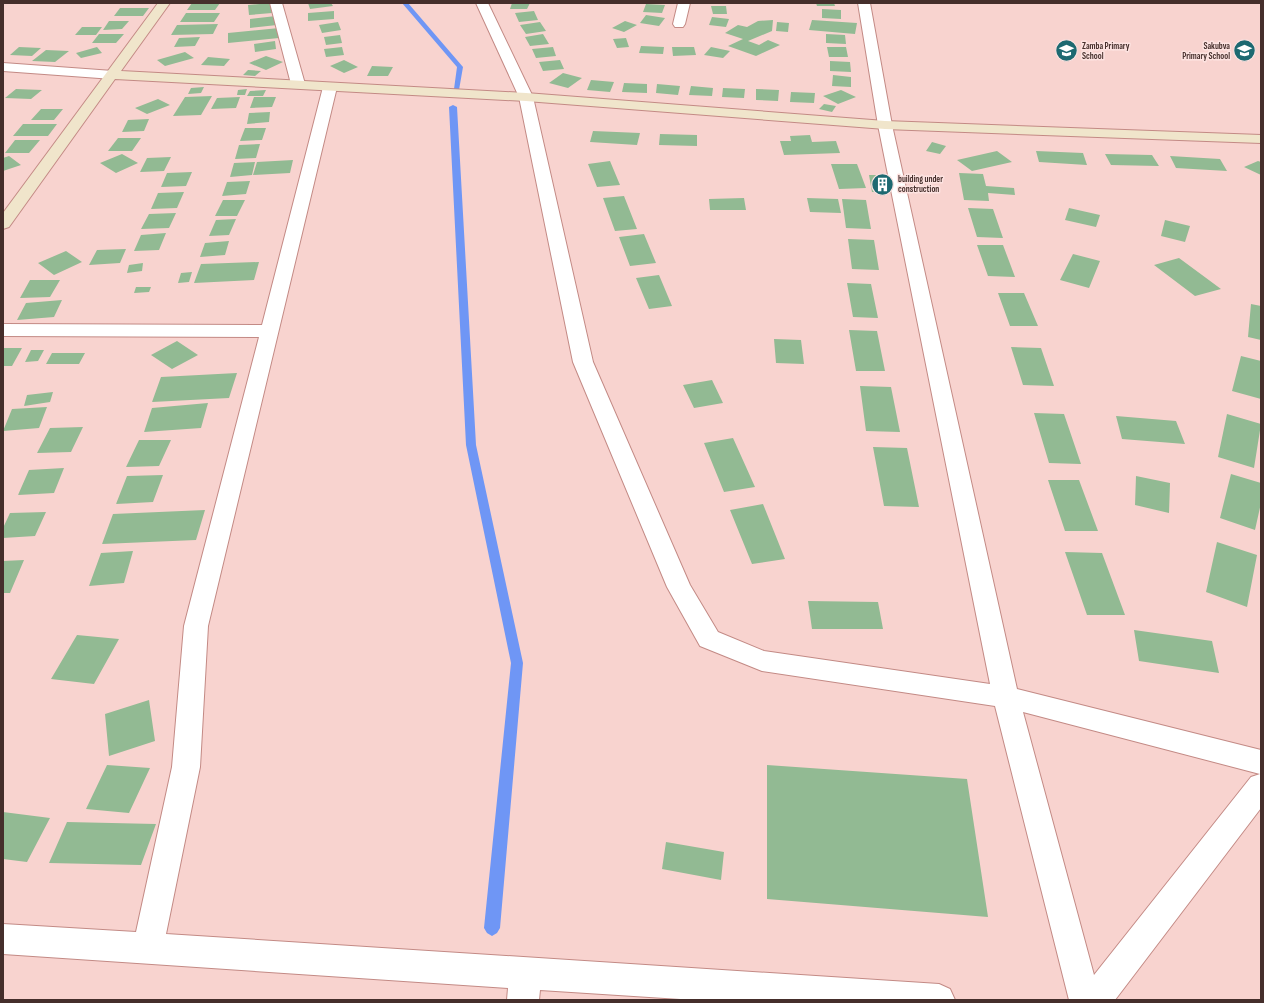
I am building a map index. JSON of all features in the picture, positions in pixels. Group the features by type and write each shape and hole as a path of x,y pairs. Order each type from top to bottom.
{"street":[{"path":"3,224 164,3"},
{"path":"276,3 298,84"},
{"path":"482,3 526,97 583,362 679,587 709,639 762,661 1006,697 1261,762"},
{"path":"679,24 684,3"},
{"path":"864,3 885,125 1006,697 1085,1000"},
{"path":"3,67 113,75 526,97 885,125 1261,139"},
{"path":"148,948 186,767 196,626 330,87"},
{"path":"3,330 270,331"},
{"path":"1095,1000 1261,786"},
{"path":"3,939 940,1000"},
{"path":"392,965 524,987 940,1000"}],"building":[{"path":"192,3 220,3 215,10 187,10"},
{"path":"270,3 272,13 249,15 248,5"},
{"path":"308,3 331,3 333,6 310,9"},
{"path":"512,3 530,3 527,9 510,9"},
{"path":"816,3 834,3 835,6 817,6"},
{"path":"646,4 665,5 662,13 643,12"},
{"path":"711,6 726,6 727,14 713,14"},
{"path":"120,8 149,8 143,16 114,16"},
{"path":"822,9 841,10 841,19 822,18"},
{"path":"334,11 334,19 308,21 308,13"},
{"path":"534,11 538,20 519,22 515,13"},
{"path":"186,13 220,13 214,22 180,22"},
{"path":"646,15 665,18 659,26 640,23"},
{"path":"276,16 277,25 250,28 250,19"},
{"path":"712,17 729,19 726,27 709,25"},
{"path":"773,20 772,31 748,41 759,45 768,40 780,45 756,56 728,46 743,39 725,33 738,25 747,27 758,21"},
{"path":"812,20 857,23 855,34 809,30"},
{"path":"109,21 129,21 122,29 103,30"},
{"path":"625,21 637,25 624,32 612,28"},
{"path":"338,22 341,30 322,33 319,25"},
{"path":"540,22 546,31 526,34 520,25"},
{"path":"777,22 789,23 788,32 776,31"},
{"path":"218,24 213,34 171,35 177,25"},
{"path":"82,27 102,27 96,35 75,35"},
{"path":"279,28 279,38 228,43 228,33"},
{"path":"99,34 124,34 116,43 92,43"},
{"path":"543,34 549,44 530,46 525,37"},
{"path":"826,34 845,35 846,44 826,43"},
{"path":"340,35 342,43 326,45 324,37"},
{"path":"200,37 195,46 174,47 179,38"},
{"path":"626,38 629,47 617,48 613,39"},
{"path":"275,41 276,49 255,52 254,44"},
{"path":"641,46 664,47 663,54 639,53"},
{"path":"19,47 41,48 32,56 10,55"},
{"path":"97,47 102,53 81,58 76,53"},
{"path":"342,47 344,55 326,57 324,49"},
{"path":"553,47 556,56 536,58 532,49"},
{"path":"672,47 694,47 696,55 673,56"},
{"path":"711,47 730,51 723,58 704,55"},
{"path":"827,47 846,47 848,57 829,57"},
{"path":"46,50 69,51 55,62 32,61"},
{"path":"185,52 194,58 165,66 157,60"},
{"path":"266,56 283,62 266,70 249,63"},
{"path":"208,57 230,59 224,66 201,65"},
{"path":"344,60 358,67 344,73 330,66"},
{"path":"560,60 564,69 543,71 539,62"},
{"path":"830,61 850,62 851,72 830,71"},
{"path":"372,66 393,67 388,76 367,76"},
{"path":"248,70 261,71 255,76 243,75"},
{"path":"563,73 582,78 568,88 549,83"},
{"path":"833,75 851,77 851,87 832,86"},
{"path":"591,80 614,82 610,92 587,90"},
{"path":"624,83 647,84 647,93 622,92"},
{"path":"657,84 680,86 678,95 656,93"},
{"path":"691,86 713,88 712,96 689,95"},
{"path":"204,87 201,93 188,94 191,88"},
{"path":"723,88 745,89 744,98 722,97"},
{"path":"16,89 42,90 31,99 5,98"},
{"path":"247,89 245,95 237,95 238,90"},
{"path":"756,89 779,90 778,101 756,100"},
{"path":"266,90 263,96 247,96 250,91"},
{"path":"841,90 856,97 838,104 823,96"},
{"path":"791,92 815,93 814,103 790,102"},
{"path":"212,96 201,115 173,116 185,97"},
{"path":"240,97 236,108 211,109 217,98"},
{"path":"254,97 276,97 272,107 250,108"},
{"path":"158,99 170,105 147,114 135,108"},
{"path":"824,104 836,106 832,112 819,109"},
{"path":"41,109 63,109 54,120 31,120"},
{"path":"270,112 269,122 247,124 249,113"},
{"path":"149,119 144,131 122,132 128,120"},
{"path":"23,124 57,124 48,136 13,136"},
{"path":"245,128 266,128 262,140 240,141"},
{"path":"593,131 640,133 637,145 590,142"},
{"path":"660,134 697,135 697,146 659,145"},
{"path":"810,135 812,142 836,141 840,153 784,155 780,141 791,141 790,136"},
{"path":"118,138 141,138 132,151 108,151"},
{"path":"15,140 40,140 29,153 5,153"},
{"path":"932,142 946,146 940,154 926,151"},
{"path":"260,144 256,158 235,159 239,145"},
{"path":"997,151 1012,162 972,171 957,160"},
{"path":"1036,151 1083,153 1087,165 1039,162"},
{"path":"122,154 138,163 116,173 100,163"},
{"path":"1105,154 1152,155 1159,166 1111,165"},
{"path":"9,156 21,165 3,171 3,158"},
{"path":"1170,156 1220,159 1227,171 1176,168"},
{"path":"171,157 164,171 140,172 147,158"},
{"path":"293,160 290,173 253,175 257,162"},
{"path":"610,161 620,185 597,187 588,164"},
{"path":"1258,161 1261,162 1261,175 1244,167"},
{"path":"255,162 252,175 230,177 234,163"},
{"path":"831,164 857,164 866,188 839,189"},
{"path":"192,172 186,186 161,187 167,173"},
{"path":"959,173 983,174 986,186 1014,188 1015,195 988,193 989,201 964,200"},
{"name":"building under construction","path":"869,175 892,175 895,193 872,192"},
{"path":"250,181 246,194 222,196 227,182"},
{"path":"184,192 177,208 151,209 158,193"},
{"path":"624,196 637,229 615,231 603,198"},
{"path":"744,198 746,210 710,210 709,199"},
{"path":"807,198 838,199 841,213 810,212"},
{"path":"842,199 866,200 871,229 846,228"},
{"path":"223,200 245,200 237,216 215,216"},
{"path":"968,208 993,209 1003,238 977,237"},
{"path":"1069,208 1100,215 1096,227 1065,220"},
{"path":"176,213 169,228 141,229 149,214"},
{"path":"236,219 229,235 209,236 216,220"},
{"path":"1165,220 1190,226 1185,242 1161,236"},
{"path":"166,233 159,250 134,251 141,235"},
{"path":"644,234 656,263 630,266 619,237"},
{"path":"848,239 874,240 879,270 852,269"},
{"path":"229,241 225,255 200,257 205,243"},
{"path":"977,245 1003,245 1015,277 988,276"},
{"path":"126,249 120,263 89,265 97,250"},
{"path":"66,251 82,262 54,275 38,263"},
{"path":"1073,254 1100,261 1089,288 1060,280"},
{"path":"1179,258 1221,289 1195,296 1154,265"},
{"path":"259,262 254,280 194,283 201,264"},
{"path":"143,263 142,271 127,273 129,265"},
{"path":"192,272 189,282 178,283 181,273"},
{"path":"659,275 672,306 649,309 636,278"},
{"path":"30,280 60,280 50,297 20,298"},
{"path":"847,283 871,284 878,318 853,317"},
{"path":"136,287 151,287 149,292 134,293"},
{"path":"998,293 1024,293 1038,326 1010,326"},
{"path":"62,300 54,317 17,320 26,303"},
{"path":"1251,304 1261,306 1261,340 1248,337"},
{"path":"849,330 877,331 885,371 856,371"},
{"path":"774,339 801,340 804,364 776,363"},
{"path":"177,341 198,355 172,369 151,355"},
{"path":"1011,347 1041,348 1054,386 1023,385"},
{"path":"3,348 22,348 12,366 3,366"},
{"path":"31,350 44,350 38,361 25,362"},
{"path":"52,353 85,353 79,364 46,364"},
{"path":"1241,356 1261,361 1261,399 1232,391"},
{"path":"237,373 229,398 152,402 161,377"},
{"path":"712,380 723,403 694,408 683,385"},
{"path":"860,386 891,387 900,432 866,431"},
{"path":"53,392 50,402 24,406 27,395"},
{"path":"208,403 201,428 144,432 152,408"},
{"path":"47,407 39,428 3,431 12,409"},
{"path":"1034,413 1064,414 1081,464 1049,463"},
{"path":"1227,414 1261,424 1254,468 1218,457"},
{"path":"1116,416 1176,421 1185,444 1122,439"},
{"path":"83,427 71,452 37,453 50,428"},
{"path":"733,438 755,487 724,492 704,443"},
{"path":"139,440 171,440 159,466 126,467"},
{"path":"873,447 907,448 919,507 884,506"},
{"path":"64,468 54,493 18,495 29,470"},
{"path":"1231,474 1261,483 1261,503 1255,530 1220,518"},
{"path":"163,475 153,502 116,504 127,476"},
{"path":"1136,476 1170,483 1169,513 1135,505"},
{"path":"1048,480 1079,480 1098,531 1065,531"},
{"path":"763,504 785,559 752,564 730,510"},
{"path":"205,510 196,540 102,544 113,514"},
{"path":"46,512 35,536 3,538 3,528 10,513"},
{"path":"1217,542 1257,555 1247,607 1206,592"},
{"path":"133,551 124,583 89,586 101,553"},
{"path":"1065,552 1102,553 1125,615 1087,615"},
{"path":"24,560 10,593 3,593 3,561"},
{"path":"808,601 878,602 883,629 812,629"},
{"path":"1134,630 1212,641 1219,673 1139,661"},
{"path":"77,635 119,639 94,684 51,679"},
{"path":"149,700 155,741 109,756 105,714"},
{"path":"107,765 150,768 129,813 86,809"},
{"path":"767,765 967,779 988,917 767,899"},
{"path":"3,812 50,818 27,862 3,859"},
{"path":"67,822 156,824 141,865 49,863"},
{"path":"666,842 724,852 721,880 662,869"}],"waterway":[{"path":"405,3 460,67 457,89"},
{"path":"453,107 471,445 517,663 492,928"}],"place":[{"name":"Zamba Primary School","path":"1066,51"},
{"name":"Sakubva Primary School","path":"1245,51"},
{"name":"building under construction","path":"882,184"}]}
